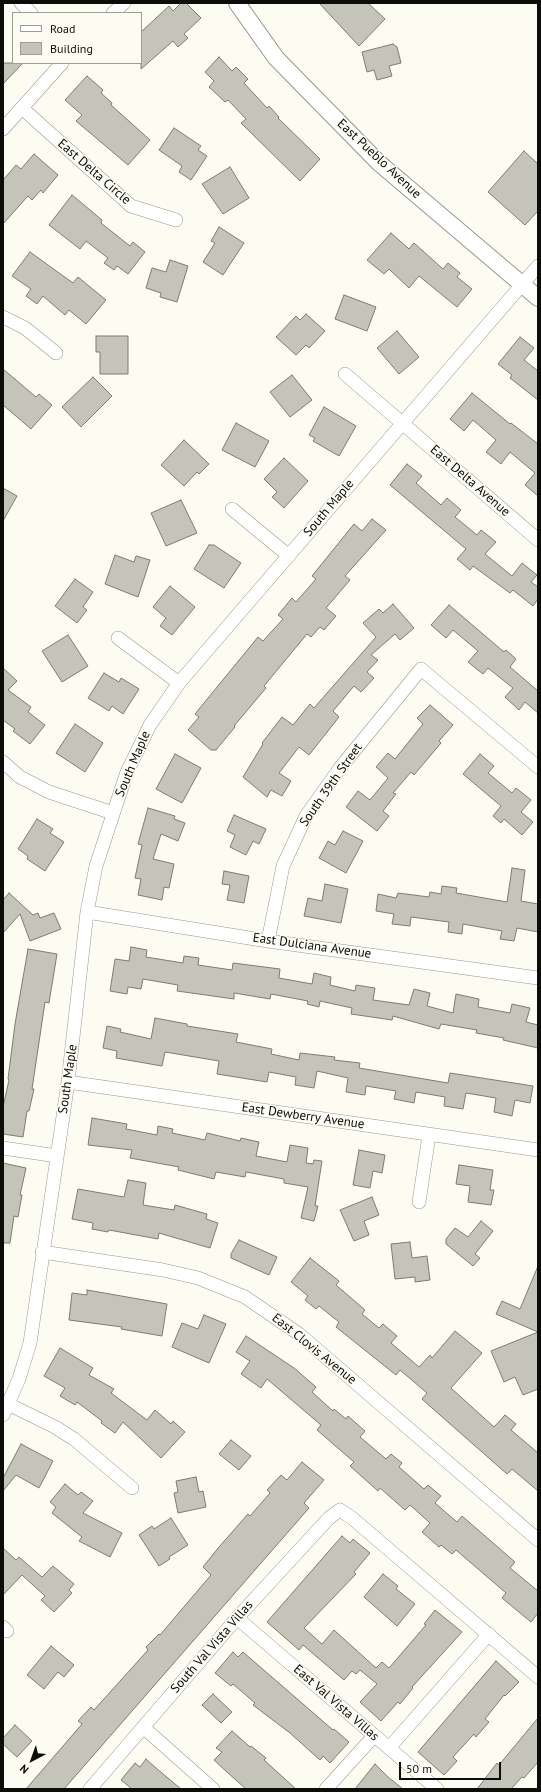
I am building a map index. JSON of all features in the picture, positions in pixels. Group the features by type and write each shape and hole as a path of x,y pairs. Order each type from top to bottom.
{"street":[{"path":"21,3 30,12"},
{"path":"114,12 124,3"},
{"name":"East Pueblo Avenue","path":"238,3 276,58 379,163 538,298"},
{"path":"3,129 61,64"},
{"name":"East Delta Circle","path":"22,108 132,206 176,220"},
{"name":"South Maple","path":"6,1409 19,1379 30,1343 42,1252 68,1082 87,912 96,866 127,772 150,725 179,683 538,266"},
{"path":"3,316 25,328 56,353"},
{"path":"345,374 402,423"},
{"name":"East Delta Avenue","path":"402,423 538,540"},
{"path":"232,509 289,556"},
{"path":"118,638 179,683"},
{"name":"South 39th Street","path":"268,941 283,866 306,816 340,768 421,670 538,767"},
{"path":"3,762 20,777 49,792 113,813"},
{"name":"East Dulciana Avenue","path":"87,912 268,941 538,978"},
{"name":"East Dewberry Avenue","path":"68,1082 538,1150"},
{"path":"419,1202 429,1135"},
{"path":"3,1148 57,1156"},
{"name":"East Clovis Avenue","path":"42,1252 163,1270 191,1276 246,1298 298,1334 538,1540"},
{"path":"6,1409 55,1427 74,1439 132,1488"},
{"name":"South Val Vista Villas","path":"90,1789 237,1618 329,1518 340,1510 352,1518 489,1634"},
{"name":"East Val Vista Villas","path":"237,1618 436,1789"},
{"path":"389,1748 489,1634 538,1677"},
{"path":"143,1727 213,1789"},
{"path":"326,1789 374,1736"}],"building":[{"path":"181,3 186,3 201,18 184,34 188,38 178,47 173,41 141,69 142,31 169,6 173,11"},
{"path":"319,3 368,3 385,19 359,46"},
{"path":"393,44 397,47 401,63 389,66 392,76 377,80 374,70 367,72 362,52"},
{"path":"219,57 232,71 236,67 248,79 244,83 267,108 269,106 279,117 278,118 320,159 300,181 241,123 246,119 228,100 225,102 209,87 214,81 205,72"},
{"path":"3,63 22,64 3,84"},
{"path":"87,76 103,90 101,93 112,103 111,105 150,140 128,165 76,121 82,115 65,100"},
{"path":"174,128 201,146 198,150 207,156 191,180 179,172 182,166 159,150"},
{"path":"524,151 538,164 538,211 525,225 488,192"},
{"path":"34,154 58,175 43,193 41,190 32,200 28,196 3,224 3,180 16,165 21,169"},
{"path":"230,167 249,198 223,214 202,184"},
{"path":"72,195 102,220 101,223 130,246 133,242 145,252 128,274 117,266 114,270 104,263 108,258 86,241 80,249 49,225"},
{"path":"219,227 244,243 223,275 203,262 215,243 211,241"},
{"path":"391,233 409,249 414,243 443,269 448,263 460,273 457,277 472,289 457,307 419,276 409,288 389,269 384,274 367,260"},
{"path":"30,252 73,283 78,277 106,300 86,324 69,310 65,315 43,296 37,304 26,296 31,289 12,276"},
{"path":"170,260 188,266 177,302 160,297 161,293 146,288 152,268 166,272"},
{"path":"344,295 376,307 367,331 335,319"},
{"path":"306,314 325,331 309,348 306,345 296,355 276,337 296,316 300,320"},
{"path":"397,331 419,357 399,374 377,348"},
{"path":"96,336 128,336 128,374 100,374 100,352 96,352"},
{"path":"520,337 534,348 524,360 538,371 538,400 510,378 512,375 498,364"},
{"path":"3,369 36,397 39,394 52,405 31,429 3,405"},
{"path":"292,375 312,400 290,417 270,392"},
{"path":"93,377 112,396 81,427 62,407"},
{"path":"472,393 510,424 511,423 538,444 538,496 525,485 535,473 510,452 501,464 486,452 496,440 473,420 464,431 450,419"},
{"path":"324,407 356,426 339,456 313,441 315,438 309,435"},
{"path":"236,423 269,441 255,467 222,450"},
{"path":"184,440 209,464 199,474 197,472 184,486 161,465"},
{"path":"284,458 308,481 284,508 272,497 277,492 264,479"},
{"path":"407,464 422,476 416,483 441,505 447,498 461,510 455,517 477,535 481,530 496,542 485,554 512,576 522,563 537,575 531,582 538,587 538,599 533,606 513,590 510,593 473,566 470,570 457,559 466,549 390,485"},
{"path":"3,488 17,496 3,521"},
{"path":"181,500 197,533 166,546 151,513"},
{"path":"372,519 386,530 345,576 350,580 326,608 336,616 324,630 320,627 311,637 307,634 264,686 266,688 216,750 211,750 188,730 199,717 195,714 258,637 263,641 283,619 278,615 292,598 296,602 316,579 312,576 354,524 362,531"},
{"path":"209,545 214,545 241,563 224,588 194,569"},
{"path":"115,555 134,562 136,556 150,560 138,597 105,584"},
{"path":"75,579 93,592 83,607 87,610 77,623 55,606"},
{"path":"170,586 195,607 172,635 160,626 166,618 153,607"},
{"path":"393,604 414,628 400,640 395,634 371,655 378,660 367,672 374,678 361,692 354,686 333,711 339,717 309,755 299,747 279,773 291,781 282,796 271,790 267,797 243,777 263,744 262,743 282,717 293,725 310,704 314,708 376,637 363,623 379,609 383,613"},
{"path":"449,605 504,652 506,650 516,659 510,667 538,691 538,713 525,702 519,710 505,697 513,688 488,668 483,674 468,662 478,651 453,630 446,638 431,625"},
{"path":"68,635 88,666 62,682 42,651"},
{"path":"3,668 17,681 8,690 31,707 28,712 45,725 30,744 13,731 15,729 3,720"},
{"path":"104,673 119,682 121,678 139,689 123,714 112,706 109,711 88,698"},
{"path":"430,705 453,725 439,741 441,743 414,775 411,772 393,793 396,794 383,811 389,816 377,831 346,807 358,791 370,800 388,778 376,767 388,753 395,759 423,724 417,718"},
{"path":"75,724 103,743 85,772 56,753"},
{"path":"175,754 201,768 182,803 156,789"},
{"path":"480,754 494,766 488,773 512,793 516,788 531,800 521,812 533,822 522,835 504,819 501,823 493,816 501,806 463,774"},
{"path":"148,808 175,816 174,819 185,823 178,841 161,834 153,859 174,864 169,888 164,887 162,900 138,895 141,879 135,878 142,845 138,844"},
{"path":"234,815 266,829 259,844 253,841 246,855 230,847 235,835 227,831"},
{"path":"37,819 53,829 50,833 64,842 45,871 27,859 28,856 18,849"},
{"path":"343,831 363,841 346,873 319,858 328,841 335,845"},
{"path":"512,868 525,870 521,901 538,904 538,932 517,928 514,941 500,939 502,931 463,924 462,934 448,932 449,922 411,917 410,926 392,924 394,914 376,911 378,894 396,898 398,893 429,897 430,892 441,894 442,886 457,888 456,893 507,902"},
{"path":"224,871 249,876 244,903 227,900 230,885 222,884"},
{"path":"325,884 348,889 341,923 304,916 308,898 322,901"},
{"path":"9,893 33,915 38,913 40,918 54,913 61,929 30,941 20,914 3,933 3,900"},
{"path":"131,947 147,950 146,957 183,963 184,956 199,958 198,965 232,970 233,963 280,969 279,978 312,984 314,973 331,977 330,985 355,991 356,985 375,988 373,1000 409,1005 414,989 430,993 427,1006 453,1013 456,994 479,999 478,1007 510,1013 512,1004 530,1008 526,1022 538,1025 538,1048 503,1040 504,1038 476,1033 477,1030 441,1024 439,1029 393,1016 392,1020 351,1014 352,1008 320,1001 319,1007 307,1004 308,1001 271,994 270,999 234,993 234,999 177,991 178,985 143,979 141,989 128,987 127,994 110,991 115,959 129,961"},
{"path":"28,949 57,954 49,1003 45,1002 32,1089 34,1089 29,1111 27,1111 23,1137 3,1134 3,1107 9,1080 15,1024"},
{"path":"155,1018 187,1024 187,1026 238,1034 236,1042 272,1049 271,1054 299,1060 300,1053 335,1057 334,1060 360,1063 359,1068 448,1083 450,1073 533,1086 530,1103 515,1100 512,1116 494,1112 496,1098 466,1093 463,1109 444,1106 445,1097 416,1092 414,1103 394,1099 396,1091 366,1086 365,1095 346,1092 348,1078 317,1071 314,1088 295,1085 296,1077 269,1072 267,1082 217,1074 219,1061 165,1052 162,1066 116,1058 117,1051 103,1048 107,1026 121,1029 120,1032 151,1039"},
{"path":"92,1118 127,1124 126,1129 157,1135 158,1126 173,1129 172,1133 205,1140 207,1133 240,1141 241,1138 259,1142 256,1156 287,1162 290,1145 308,1148 306,1163 313,1164 314,1160 322,1161 315,1206 318,1206 314,1221 301,1218 308,1187 284,1183 284,1179 246,1172 245,1177 216,1172 214,1179 178,1170 179,1167 130,1158 132,1150 88,1145"},
{"path":"359,1150 385,1155 382,1173 373,1171 370,1188 353,1185"},
{"path":"3,1163 26,1168 20,1195 22,1195 18,1217 14,1216 10,1243 3,1243"},
{"path":"459,1165 493,1170 490,1190 494,1190 491,1205 468,1202 470,1186 456,1184"},
{"path":"128,1180 146,1183 143,1205 174,1210 175,1205 207,1214 206,1219 218,1223 210,1248 159,1233 158,1239 109,1230 108,1232 92,1229 93,1223 72,1219 78,1189 124,1197"},
{"path":"372,1197 379,1215 364,1221 369,1235 354,1241 340,1210"},
{"path":"481,1221 493,1231 475,1254 480,1258 473,1266 446,1244 446,1239 455,1228 468,1237"},
{"path":"239,1240 277,1257 269,1275 231,1258 231,1254"},
{"path":"410,1242 412,1258 427,1256 430,1280 415,1282 415,1277 395,1279 391,1244"},
{"path":"310,1258 339,1281 336,1285 365,1310 362,1314 379,1328 383,1324 397,1336 391,1343 419,1367 430,1355 432,1358 455,1331 482,1353 451,1388 494,1427 505,1415 516,1424 511,1430 538,1453 538,1491 512,1469 507,1474 422,1399 427,1393 400,1370 396,1375 336,1327 339,1322 319,1306 316,1309 305,1300 308,1296 291,1282"},
{"path":"538,1266 538,1332 496,1314 502,1301 520,1309"},
{"path":"87,1290 167,1304 162,1336 121,1329 122,1327 69,1320 72,1293 87,1295"},
{"path":"204,1315 226,1324 209,1363 172,1347 182,1323 198,1329"},
{"path":"538,1332 538,1389 523,1395 515,1377 504,1382 491,1351"},
{"path":"246,1336 294,1368 316,1387 312,1392 333,1411 334,1409 346,1419 348,1416 365,1431 360,1437 386,1459 391,1454 402,1463 399,1467 424,1489 428,1485 441,1496 435,1503 457,1522 462,1516 515,1562 510,1568 538,1591 538,1613 531,1622 502,1598 506,1593 456,1550 452,1554 441,1545 439,1547 422,1532 430,1523 410,1505 405,1510 380,1488 378,1491 350,1466 354,1462 317,1430 321,1425 267,1379 261,1388 241,1374 250,1361 236,1352"},
{"path":"60,1348 93,1368 89,1375 114,1389 111,1393 147,1420 155,1410 171,1424 173,1421 185,1432 161,1458 123,1422 115,1433 77,1402 75,1405 60,1396 65,1388 44,1376"},
{"path":"231,1440 251,1456 239,1470 219,1454"},
{"path":"21,1444 53,1461 39,1488 16,1475 3,1491 3,1478"},
{"path":"302,1462 324,1480 304,1503 309,1508 64,1789 26,1789 82,1724 78,1721 91,1707 94,1710 148,1650 146,1647 159,1634 160,1635 211,1575 203,1567 248,1514 250,1516 270,1493 267,1490 281,1475 287,1480"},
{"path":"196,1477 199,1492 203,1491 206,1507 178,1513 174,1493 178,1492 176,1481"},
{"path":"65,1484 78,1495 81,1492 93,1501 83,1513 122,1533 110,1557 79,1541 82,1537 52,1513 56,1507 50,1502"},
{"path":"171,1518 188,1545 169,1557 170,1559 159,1566 139,1535 152,1526 154,1529"},
{"path":"342,1536 350,1543 353,1539 370,1553 354,1572 356,1574 304,1628 322,1644 334,1630 376,1668 382,1662 389,1668 426,1625 424,1624 435,1610 462,1632 412,1687 413,1688 400,1704 398,1702 381,1721 360,1702 377,1684 360,1670 356,1674 352,1671 344,1680 303,1645 299,1650 267,1622"},
{"path":"3,1548 16,1560 19,1557 42,1577 53,1566 74,1584 69,1590 72,1593 54,1612 41,1600 45,1596 22,1575 3,1595"},
{"path":"383,1574 398,1586 396,1589 415,1604 397,1626 364,1597"},
{"path":"51,1646 74,1665 64,1677 58,1672 44,1689 27,1675"},
{"path":"233,1652 238,1657 243,1652 333,1730 334,1729 349,1742 330,1763 323,1756 320,1760 290,1733 253,1705 255,1703 233,1684 231,1686 215,1673"},
{"path":"496,1661 519,1682 505,1696 504,1695 485,1719 489,1722 476,1737 474,1734 453,1757 457,1761 444,1775 418,1752"},
{"path":"213,1694 232,1712 221,1723 202,1705"},
{"path":"538,1718 538,1762 524,1778 522,1777 511,1789 477,1789 497,1763 499,1765"},
{"path":"15,1725 32,1741 17,1757 3,1744 3,1738"},
{"path":"232,1731 250,1747 251,1746 266,1758 264,1760 296,1789 246,1789 228,1773 214,1760 222,1752 216,1748"},
{"path":"146,1759 181,1789 132,1789 121,1780 135,1763 140,1767"},
{"path":"375,1764 388,1777 403,1789 355,1789"}]}
